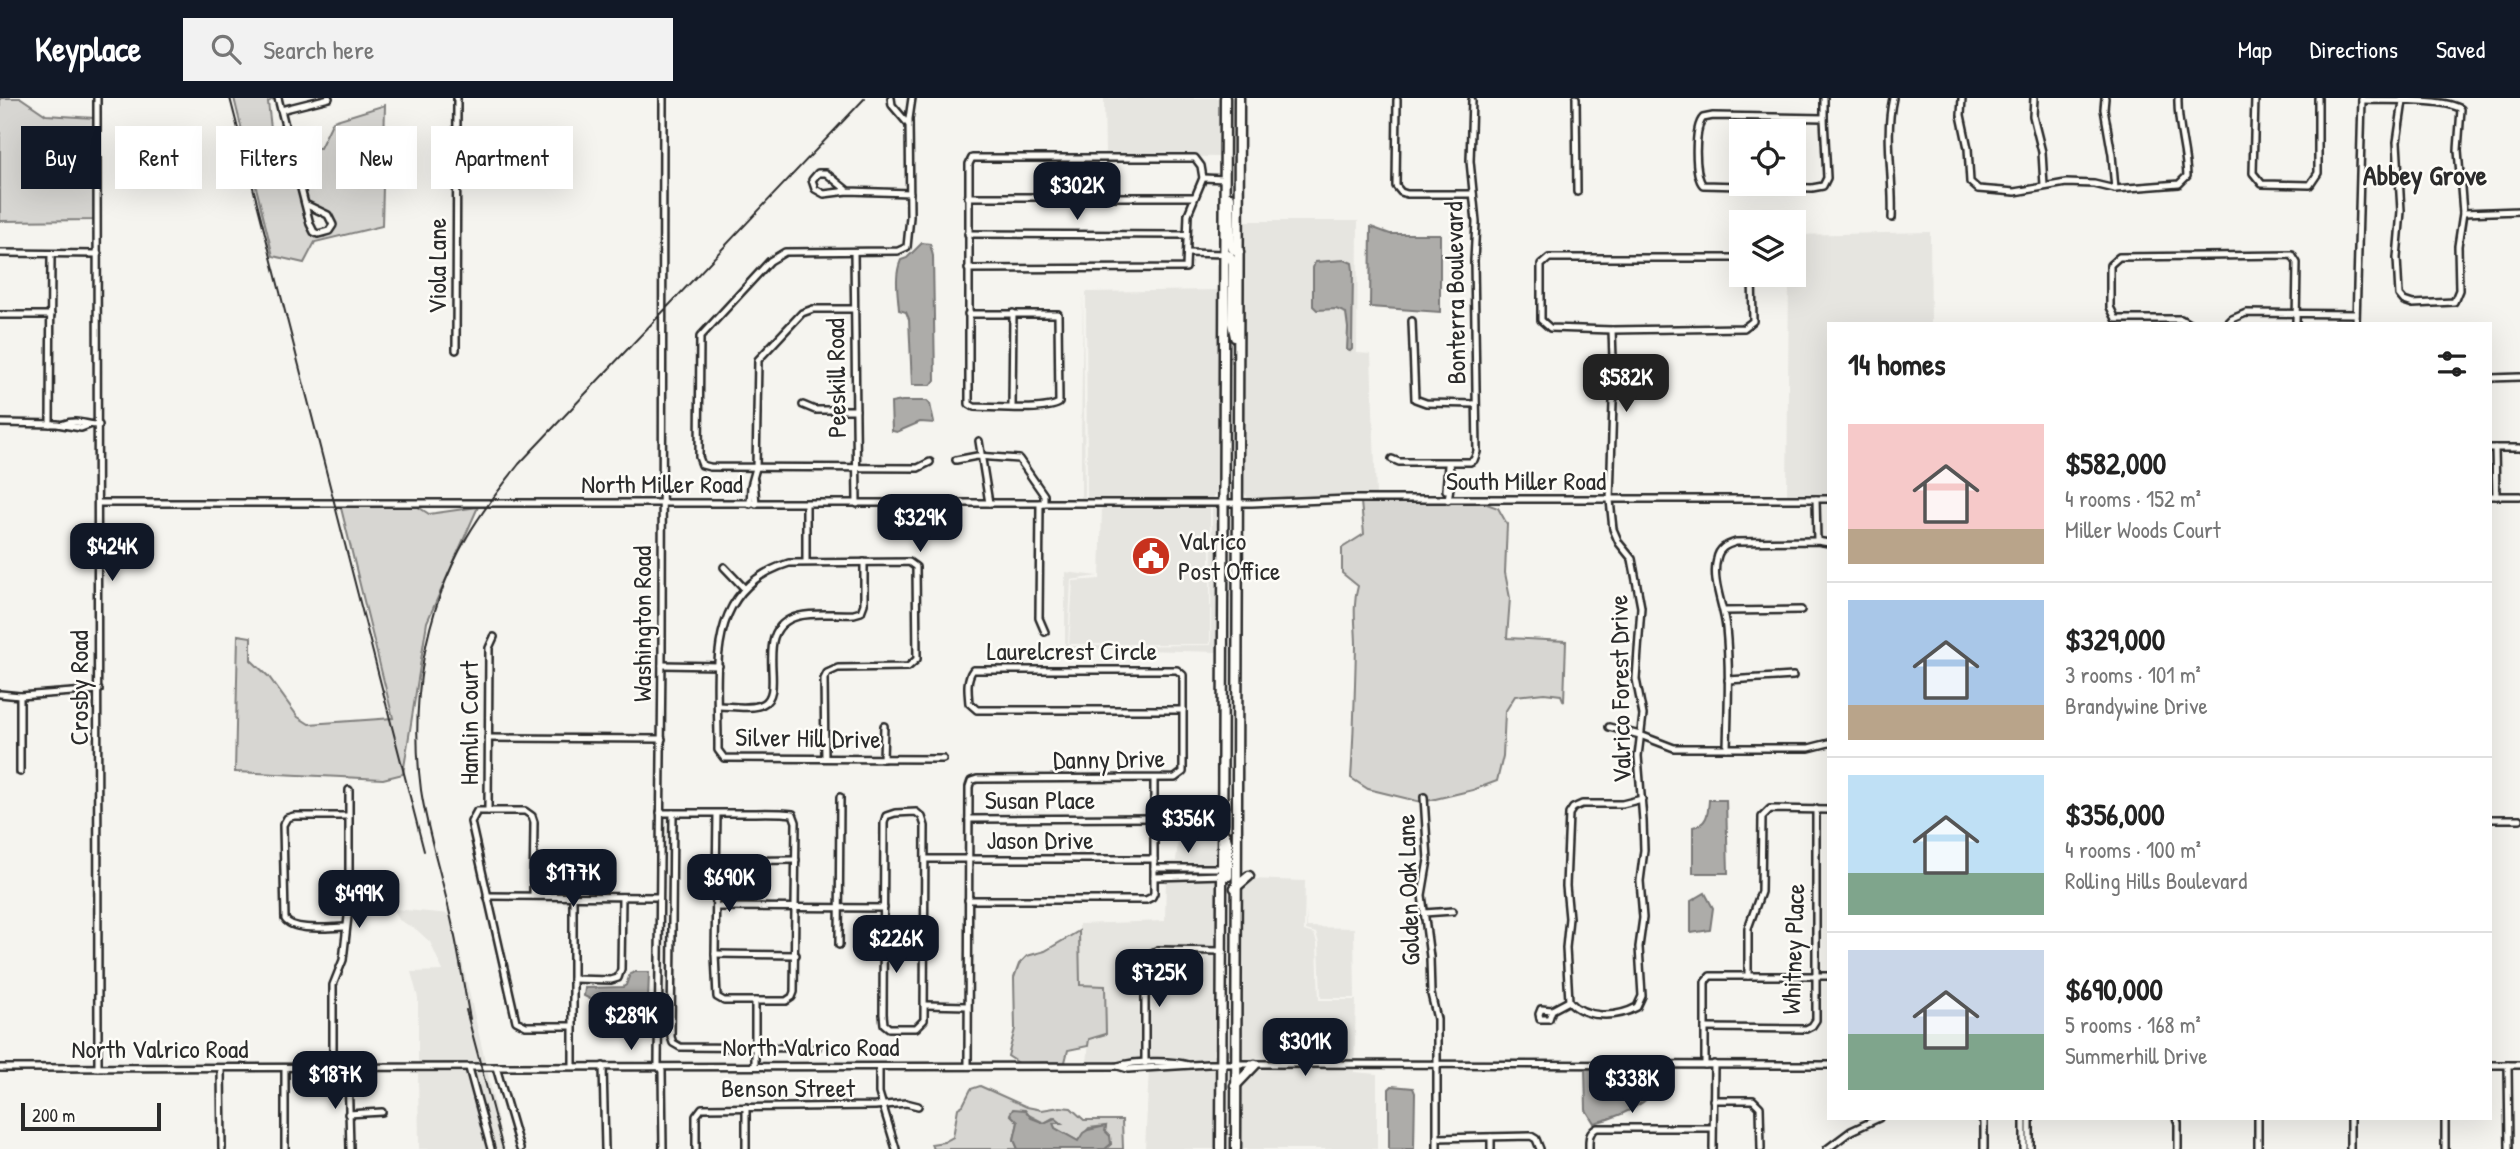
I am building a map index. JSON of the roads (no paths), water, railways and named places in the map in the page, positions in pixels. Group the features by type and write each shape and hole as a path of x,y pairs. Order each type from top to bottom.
{"highway":[{"path":"1225,98 1222,829 1228,844 1228,872 1235,888 1236,1149"},
{"path":"1221,1149 1221,951 1228,872 1237,662 1239,98"},
{"path":"1225,163 1231,210 1231,243 1233,249 1238,252"},
{"path":"1225,254 1232,261 1232,323 1238,346"},
{"path":"1224,662 1237,662"},
{"path":"1235,888 1249,876"},
{"path":"1236,1086 1245,1072 1255,1065"}],"street":[{"name":"Crosby Road","path":"97,98 98,1068"},
{"path":"278,98 305,204 314,232 324,234 330,231 333,225 328,215 305,204"},
{"path":"281,110 329,98"},
{"name":"Viola Lane","path":"456,350 457,98"},
{"name":"Washington Road","path":"663,98 662,739 658,1065 662,1071 663,1149"},
{"path":"891,98 892,105 909,125"},
{"path":"912,98 909,125 909,242 905,249 785,252 777,255 704,330 700,337 700,463 707,467 918,468 930,462"},
{"path":"1576,98 1577,192"},
{"path":"1824,98 1826,177 1823,186 1711,187 1698,181 1697,127 1703,118 1824,118"},
{"path":"1892,218 1894,189 1888,154 1893,98"},
{"path":"1962,98 1961,115 1968,148 1970,182 1978,189 2015,192 2066,183 2115,188 2179,184 2187,176 2187,156 2179,128 2178,98"},
{"path":"2034,98 2033,116 2042,152 2044,186"},
{"path":"2105,98 2115,188"},
{"path":"2255,98 2253,173 2262,184 2310,185 2318,173 2318,98"},
{"path":"2356,322 2362,99 2402,100 2454,104 2460,109 2462,116 2458,150 2463,213 2458,246 2459,290 2454,302 2413,304 2399,295 2397,268 2401,211 2397,142 2402,100"},
{"path":"1397,100 1396,186 1407,194 1473,194"},
{"name":"Bonterra Boulevard","path":"1392,459 1399,462 1449,463 1469,462 1476,456 1476,222 1470,161 1472,100"},
{"path":"968,269 1186,268 1188,214 1203,178 1201,166 1195,158 974,157 969,161 968,197 968,234 968,269 968,314 969,404 974,407 1053,407 1059,403 1058,314 968,314"},
{"path":"848,191 826,173 818,173 812,180 813,186 821,193 910,193"},
{"path":"1203,178 1225,179"},
{"path":"968,197 1194,197"},
{"path":"2463,213 2520,211"},
{"path":"968,234 1186,235"},
{"name":"Peeskill Road","path":"854,252 857,504"},
{"path":"0,253 98,254"},
{"path":"1187,253 1225,254"},
{"path":"50,424 51,254"},
{"path":"2186,322 2181,319 2116,319 2110,307 2110,265 2119,257 2292,255 2297,263 2296,322"},
{"path":"1729,258 1549,258 1541,265 1541,320 1550,328 1612,330 1744,327 1753,321 1752,287"},
{"path":"753,504 751,485 756,468 758,360 796,318 807,311 853,309"},
{"path":"1012,407 1013,313"},
{"path":"2229,322 2246,313 2357,314"},
{"path":"0,315 51,315"},
{"path":"1412,321 1415,399 1426,403 1476,404"},
{"name":"Valrico Forest Drive","path":"1612,330 1613,359 1619,379 1613,402 1610,500 1613,529 1632,559 1641,607 1636,679 1642,704 1638,756 1642,799 1644,850 1640,881 1643,918 1639,947 1642,996 1637,1007 1625,1014 1584,1013 1569,1001 1566,948 1569,918 1566,871 1569,814 1573,808 1582,804 1622,804 1642,799"},
{"path":"2492,378 2520,377"},
{"path":"803,405 815,410 856,410"},
{"path":"0,424 73,424 81,428 99,425"},
{"path":"979,441 989,503"},
{"path":"2520,448 2493,448 2493,496 2520,496"},
{"path":"956,460 981,456 1021,460 1044,495 1039,618 1045,632"},
{"path":"1449,463 1451,500"},
{"path":"1449,463 1446,471 1451,500"},
{"name":"South Miller Road","path":"1224,503 1295,503 1350,499 1827,499"},
{"path":"1816,499 1817,541"},
{"name":"North Miller Road","path":"99,503 1224,503"},
{"path":"806,504 806,561"},
{"path":"1727,748 1728,680 1724,611 1717,582 1717,557 1726,545 1735,542 1827,543"},
{"path":"719,706 759,706 768,700 771,692 772,641 777,629 786,620 800,615 861,612 864,604 864,562"},
{"path":"724,567 744,588 772,568 789,563 909,562 916,567 916,660 908,667 838,668 827,673 824,680 825,759"},
{"name":"Silver Hill Drive","path":"744,588 732,603 723,622 720,641 719,750 724,758 943,759"},
{"path":"1724,611 1801,610"},
{"name":"Hamlin Court","path":"488,811 489,648 494,636"},
{"path":"662,665 719,666"},
{"name":"Laurelcrest Circle","path":"973,670 1177,670 1182,675 1184,710 977,710 969,703 968,680 973,670"},
{"path":"1728,680 1793,676"},
{"path":"0,694 20,696 99,690"},
{"path":"20,696 20,772"},
{"name":"Danny Drive","path":"969,819 969,786 971,781 977,779 1175,779 1183,772 1184,710"},
{"path":"883,759 884,726"},
{"path":"1609,727 1674,748 1809,748 1827,744"},
{"path":"488,738 662,739"},
{"path":"968,900 1146,900 1152,897 1154,779"},
{"path":"333,1068 333,985 343,960 349,908 349,790"},
{"path":"839,945 840,797"},
{"name":"Golden Oak Lane","path":"1424,797 1428,860 1422,895 1430,957 1431,994 1437,1019 1437,1149"},
{"path":"1748,975 1748,928 1761,892 1762,817 1770,809 1827,810"},
{"name":"Whitney Place","path":"1705,1028 1806,1029 1816,1020 1816,810"},
{"path":"533,896 532,816 525,811 477,811 471,822 516,1021 526,1026 573,1026"},
{"path":"916,812 922,817 925,826 926,859 924,1020 916,1028 889,1028 884,1024 886,816 916,812"},
{"path":"660,813 673,813 717,813 770,813 793,814 796,822 796,955 792,997 786,1001 724,1001 717,997 717,813"},
{"path":"673,813 673,1043 680,1047 817,1048"},
{"path":"346,927 296,927 288,924 285,919 283,825 287,818 294,816 349,816"},
{"name":"Susan Place","path":"969,819 1154,818"},
{"path":"968,1066 969,819"},
{"path":"2492,819 2520,819"},
{"name":"Jason Drive","path":"926,859 1154,859"},
{"path":"716,861 796,860"},
{"path":"1154,868 1228,872"},
{"path":"1154,877 1228,872"},
{"path":"487,896 659,897"},
{"path":"573,896 573,1066"},
{"path":"573,979 618,978 621,970 622,897"},
{"path":"716,907 884,908"},
{"path":"1424,912 1453,911"},
{"path":"1146,1063 1146,963 1150,954 1158,950 1221,951"},
{"path":"715,954 796,955"},
{"path":"1705,1065 1705,982 1710,976 1827,976"},
{"path":"755,1001 755,1066"},
{"path":"1552,1010 1569,1001"},
{"path":"926,1005 967,1006"},
{"name":"North Valrico Road","path":"0,1068 1118,1066 1179,1062 1188,1065 1827,1065"},
{"path":"1713,1149 1714,1064"},
{"name":"North Valrico Road","path":"1118,1066 1128,1069 1179,1068 1188,1065"},
{"path":"2492,1065 2520,1065"},
{"path":"2508,1065 2509,1149"},
{"path":"603,1066 604,1149"},
{"path":"496,1067 520,1149"},
{"path":"879,1067 879,1093 896,1149"},
{"path":"285,1068 285,1149"},
{"path":"348,1068 350,1149"},
{"path":"469,1068 491,1149"},
{"path":"221,1069 222,1149"},
{"path":"1713,1100 1753,1100 1760,1107 1760,1149"},
{"name":"Benson Street","path":"696,1149 696,1116 702,1108 875,1106 906,1103 918,1106"},
{"path":"746,1107 746,1149"},
{"path":"348,1114 382,1112"},
{"path":"1827,1149 1851,1131 1876,1120"},
{"path":"1982,1120 1984,1149"},
{"path":"2024,1120 2024,1149"},
{"path":"2030,1120 2030,1149"},
{"path":"2177,1120 2178,1149"},
{"path":"2258,1120 2258,1149"},
{"path":"2350,1120 2350,1149"},
{"path":"2445,1120 2445,1149"},
{"path":"1589,1149 1589,1136 1591,1131 1597,1128 1713,1128"},
{"path":"1437,1138 1531,1136 1536,1139 1540,1149"},
{"path":"1491,1137 1492,1149"}],"railway":[{"path":"230,98 424,851"},
{"path":"470,1019 452,924 421,790 418,758 417,725 423,660 430,628 452,566 479,518 519,464 865,98"},
{"path":"466,1010 503,1149"}],"place":[{"name":"Valrico Post Office","path":"1151,556"}],"district":[{"name":"Abbey Grove","path":"2425,175"}]}
